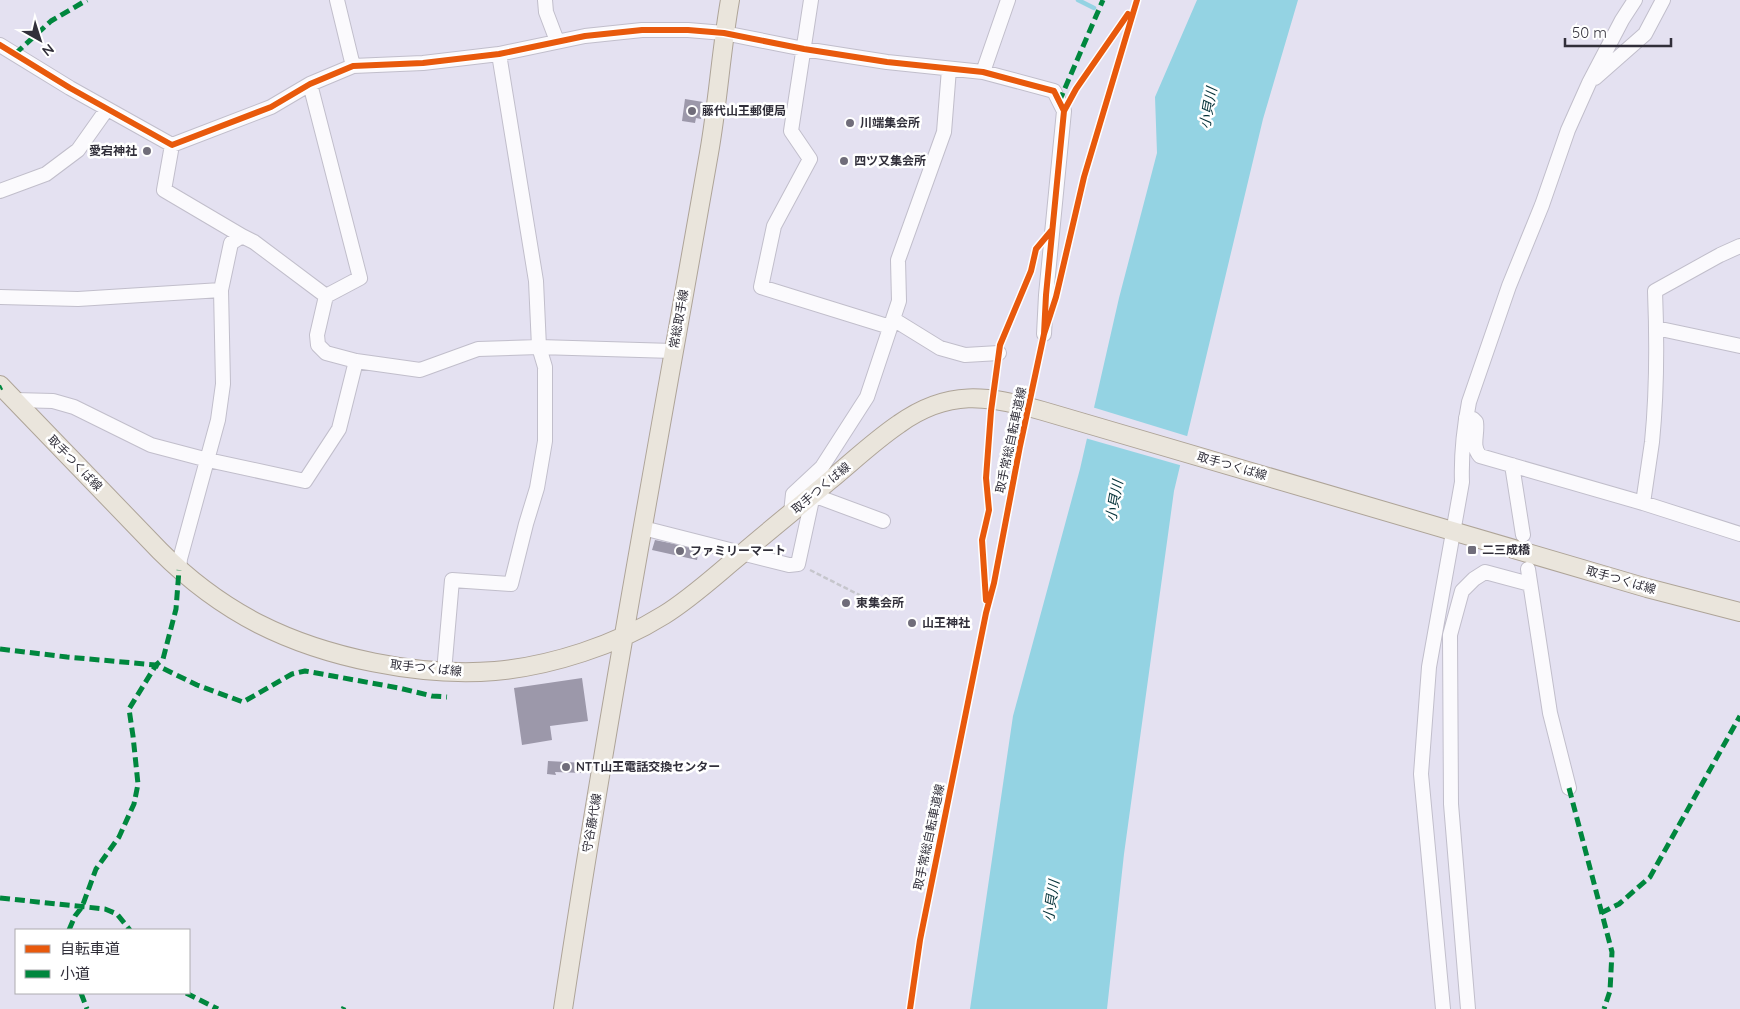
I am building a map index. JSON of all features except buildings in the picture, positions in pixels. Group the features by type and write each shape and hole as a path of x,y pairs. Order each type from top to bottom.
{"main road":[{"name":"常総取手線","path":"624,636 710,149 724,33 730,0"},
{"name":"取手つくば線","path":"0,385 179,570 234,610 285,636 343,656 444,672 495,671 520,668 572,655 624,636 676,606 705,585 888,431 909,416 934,404 957,399 983,398 1043,410 1673,596 1740,612"},
{"name":"守谷藤代線","path":"563,1009 585,863 624,636"}],"street":[{"path":"337,0 353,66"},
{"path":"545,0 546,12 557,42"},
{"path":"811,0 791,131 810,159 774,226 761,287 891,323 940,348 965,355 999,353"},
{"path":"983,72 1008,0"},
{"path":"1442,1009 1421,774 1429,667 1446,529 1462,482 1461,463 1469,402 1509,286 1542,205 1568,130 1589,83 1622,20 1636,0"},
{"path":"1589,83 1644,34 1663,0"},
{"path":"0,45 107,109 172,145 271,107 310,84 353,66 423,63 499,54 585,36 642,30 688,30 724,33 804,49 887,62 983,72 1054,91 1064,112 1046,294 1044,334"},
{"path":"444,672 452,580 511,584 537,488 546,441 545,367 539,346 536,282 521,180 499,54"},
{"path":"791,513 793,494 822,467 867,398 899,301 898,260 944,132 949,69"},
{"path":"310,84 360,278 326,296 317,336 318,345 326,353 356,361 420,370 478,349 539,346 673,351"},
{"path":"0,192 46,174 78,150 107,109"},
{"path":"172,145 164,190 254,242 326,296"},
{"path":"179,570 180,559 218,420 223,384 221,290 231,243 242,236"},
{"path":"1643,504 1652,443 1656,291 1720,254 1740,246"},
{"path":"0,297 78,299 221,290"},
{"path":"1656,328 1740,346"},
{"path":"15,400 53,401 74,407 151,445 208,460 304,481 339,430 356,361"},
{"path":"1466,418 1473,419 1476,422 1475,444 1476,452 1480,456 1740,534"},
{"path":"1512,465 1523,535"},
{"path":"643,528 789,565 798,564 813,495 883,521"},
{"path":"1528,569 1550,713 1569,788"},
{"path":"1468,1009 1451,804 1450,635 1462,591 1474,579 1485,572 1530,584"}],"path":[{"path":"798,564 887,609"}],"water":[{"name":"小貝川","path":"1197,0 1298,0 1263,119 1174,491 1124,854 1107,1009 970,1009 1013,716 1080,469 1119,298 1157,153 1155,97"}],"pier":[{"path":"1092,407 1190,437 1183,466 1085,438"}],"waterway":[{"path":"1078,0 1094,8"}],"marked path":[{"path":"15,54 51,21 87,0"},
{"path":"1059,102 1103,0"},
{"path":"69,929 75,916 82,907 96,869 119,837 134,804 138,784 129,709 156,665 163,659 176,609 179,570"},
{"path":"0,649 156,665 197,685 243,702 292,674 305,671 432,696 447,697"},
{"path":"1601,913 1619,904 1650,877 1740,716"},
{"path":"1569,788 1612,952 1610,991 1604,1009"},
{"path":"0,898 105,909 117,914 129,929"},
{"path":"81,994 87,1009"},
{"path":"188,994 218,1009"}],"cycle path":[{"name":"取手常総自転車道線","path":"910,1009 920,940 1044,334 1056,297 1084,177 1137,0"},
{"path":"1064,111 1076,89 1128,14"},
{"path":"0,45 70,88 172,145 271,107 310,84 353,66 423,63 499,54 585,36 642,30 688,30 724,33 804,49 887,62 983,72 1054,91 1064,111 1044,334"},
{"name":"取手常総自転車道線","path":"986,600 982,540 989,510 986,478 991,411 1000,345 1031,271 1036,249 1051,231"}],"place":[{"name":"藤代山王郵便局","path":"692,111"},
{"name":"川端集会所","path":"850,123"},
{"name":"愛宕神社","path":"147,151"},
{"name":"四ツ又集会所","path":"844,161"},
{"name":"二三成橋","path":"1472,550"},
{"name":"ファミリーマート","path":"680,551"},
{"name":"東集会所","path":"846,603"},
{"name":"山王神社","path":"912,623"},
{"name":"NTT山王電話交換センター","path":"566,767"}]}
